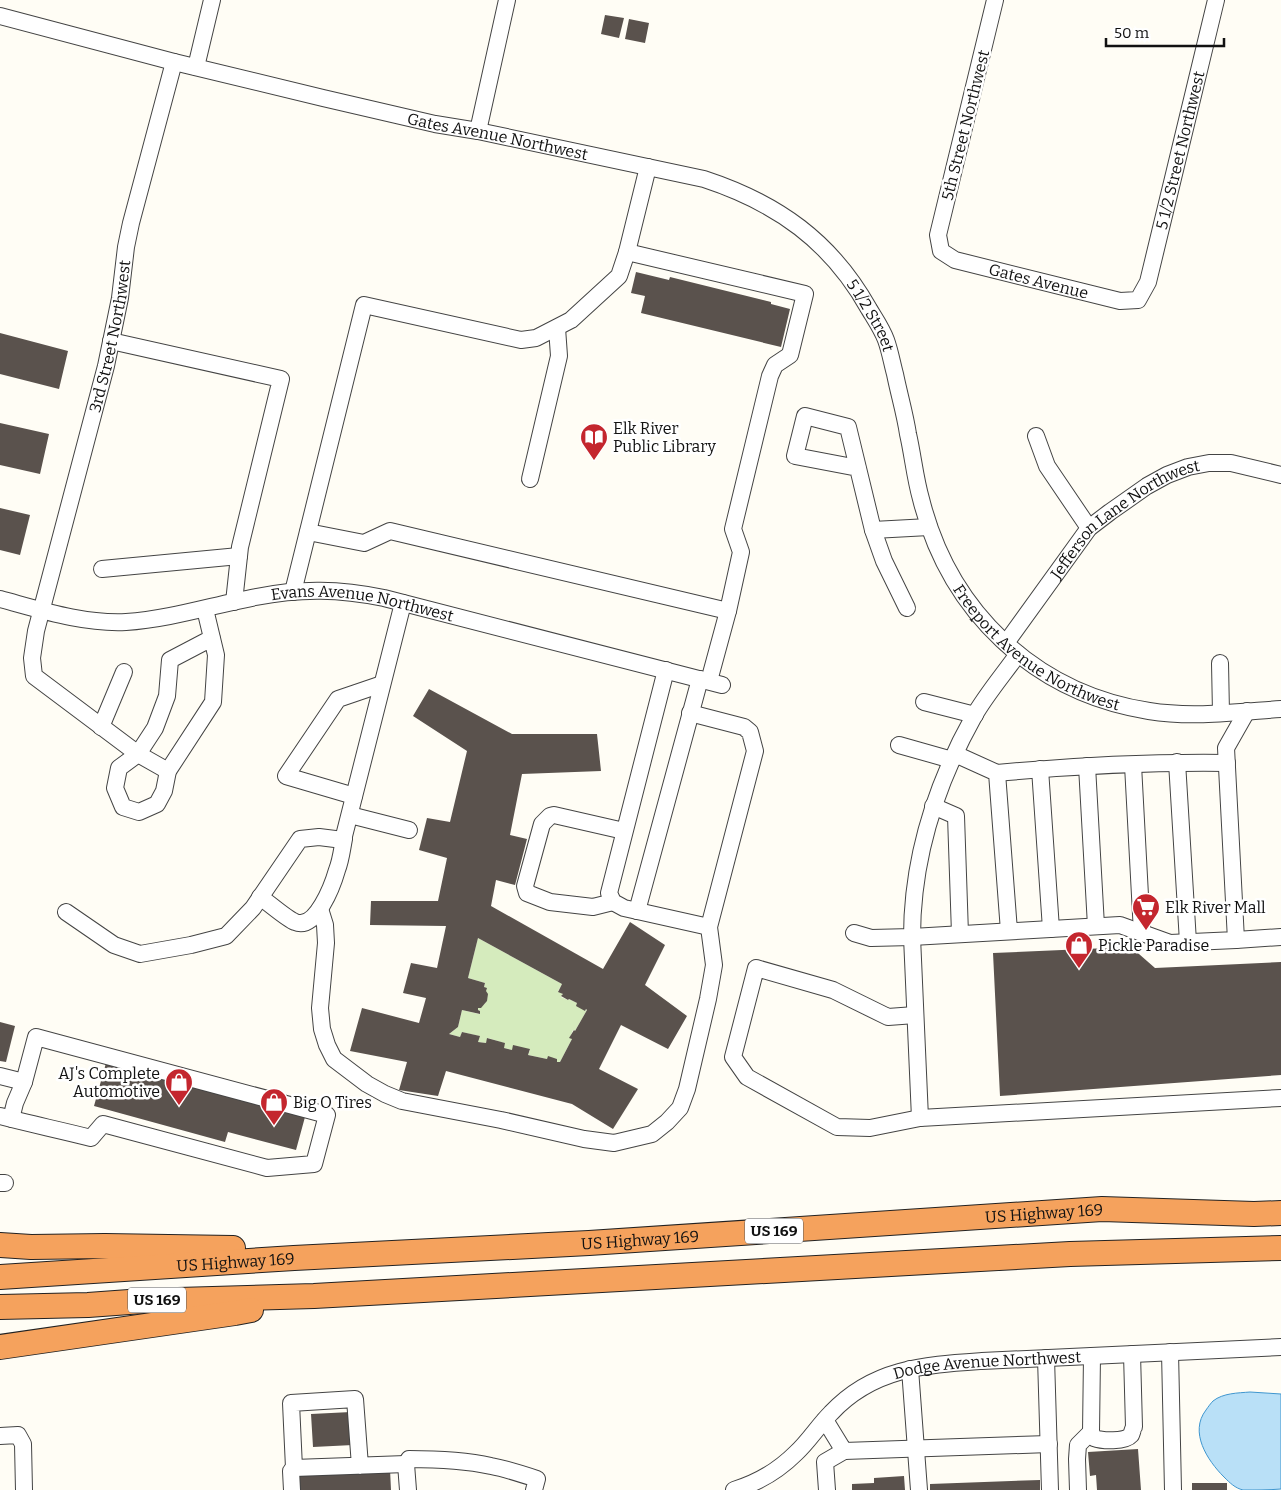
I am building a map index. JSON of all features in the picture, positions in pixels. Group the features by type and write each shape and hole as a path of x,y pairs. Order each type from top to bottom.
{"highway":[{"path":"1254,1214 1281,1207"},
{"name":"US Highway 169","path":"0,1277 294,1258 589,1243 1102,1209 1254,1214 1281,1213"},
{"path":"0,1245 31,1248 105,1246 257,1248 294,1258"},
{"name":"US Highway 169","path":"0,1307 314,1296 1070,1254 1275,1249"},
{"path":"0,1347 234,1313 314,1296"}],"street":[{"path":"0,16 196,67 212,0"},
{"path":"478,131 507,0"},
{"name":"5th Street Northwest","path":"941,251 938,235 995,0"},
{"name":"5 1/2 Street Northwest","path":"1138,300 1148,282 1216,0"},
{"name":"3rd Street Northwest","path":"138,754 34,676 32,658 36,632 104,375 120,298 131,223 174,62"},
{"name":"Gates Avenue Northwest","path":"196,67 435,124 478,131 704,178 752,197 792,222"},
{"path":"293,592 364,305 521,340 536,338 557,328 571,320 618,276 627,252 648,167"},
{"name":"5 1/2 Street","path":"792,222 828,252 844,271 859,291 886,340 908,433"},
{"name":"Gates Avenue","path":"941,251 955,260 1120,302 1138,300"},
{"path":"627,252 805,294 790,354 775,365 770,376 733,529 741,552 728,611 710,682 690,714 637,911"},
{"path":"530,479 559,356 557,328"},
{"path":"111,340 281,379 240,547 234,602"},
{"name":"Freeport Avenue Northwest","path":"908,433 920,499 940,555 969,605 987,627 1012,649 1060,682 1089,696 1120,706 1150,712 1180,714 1281,708"},
{"path":"1036,436 1047,466 1089,528"},
{"name":"Jefferson Lane Northwest","path":"920,1118 912,913 916,878 924,837 933,806 954,757 1012,649 1089,528 1147,486 1167,475 1188,467 1210,463 1231,464 1281,475"},
{"path":"858,468 873,530 884,561 907,608"},
{"path":"873,530 929,527"},
{"path":"308,532 364,543 390,531 728,611"},
{"path":"102,569 239,556"},
{"name":"Evans Avenue Northwest","path":"0,599 100,622 117,622 175,616 257,596 307,590 333,590 358,593 403,603 710,682"},
{"path":"260,897 296,923 306,922 315,916 326,900 338,869 354,796 403,603"},
{"path":"205,609 212,638 216,655 213,702 168,770 164,791 156,804 139,812 123,807 115,788 119,768 138,754 155,728 167,696 170,660 212,638"},
{"path":"1220,663 1221,713"},
{"path":"611,898 624,831 666,670"},
{"path":"102,727 124,672"},
{"path":"354,796 286,776 338,699 382,684"},
{"path":"924,702 975,715"},
{"path":"1236,940 1226,748 1247,711"},
{"path":"320,909 325,925 326,943 320,1008 322,1030 334,1059 367,1084 402,1102 502,1120 584,1139 614,1144 652,1134 680,1108 689,1080 714,965 709,926 754,751 750,732 744,727 690,714"},
{"path":"899,745 954,757 997,773 1177,762 1226,763"},
{"path":"138,754 168,770"},
{"path":"1177,762 1188,942"},
{"path":"1133,765 1142,933"},
{"path":"1087,766 1096,926"},
{"path":"1040,769 1051,929"},
{"path":"997,773 1009,931"},
{"path":"933,806 956,816 960,934"},
{"path":"350,815 409,830"},
{"path":"611,898 594,906 550,902 527,893 525,886 542,824 550,816 624,831"},
{"path":"66,912 114,945 140,954 191,945 226,936 253,908 300,839 319,837 344,839"},
{"path":"611,898 624,908 709,926"},
{"path":"854,934 871,938 912,937 1120,925 1170,943 1281,937"},
{"path":"916,1015 888,1017 834,990 756,968 733,1057 747,1078 837,1127 870,1128 920,1118 1281,1098"},
{"path":"36,1037 327,1115 314,1164 267,1168 103,1124 91,1138 6,1117 15,1103 24,1082 36,1037"},
{"path":"0,1076 24,1082"},
{"name":"Dodge Avenue Northwest","path":"734,1490 758,1481 778,1469 796,1453 831,1412 844,1400 865,1386 887,1375 939,1364 1281,1347"},
{"path":"1170,1352 1173,1490"},
{"path":"1092,1356 1091,1432 1094,1438 1100,1440 1126,1439 1134,1427 1132,1354"},
{"path":"1046,1358 1050,1490"},
{"path":"910,1369 919,1490"},
{"path":"292,1490 291,1471 294,1468 290,1404 355,1399 360,1466"},
{"path":"825,1420 844,1451"},
{"path":"1078,1490 1078,1445 1091,1432"},
{"path":"0,1436 18,1435 23,1444 24,1490"},
{"path":"826,1490 825,1462 844,1451 1049,1444"},
{"path":"408,1490 406,1464 409,1459 465,1461 493,1466 535,1484"},
{"path":"294,1468 406,1464"}],"green space":[{"path":"478,938 562,984 558,991 563,994 561,997 577,1003 585,1011 587,1010 575,1031 573,1030 570,1037 572,1039 560,1062 557,1062 557,1059 548,1057 547,1059 528,1055 530,1050 504,1048 504,1043 488,1038 486,1043 478,1042 479,1036 462,1032 460,1037 449,1034 458,1027 462,1010 479,1014 478,1008 487,999 485,983 468,978"}],"water":[{"path":"1250,1392 1281,1394 1281,1489 1243,1490 1238,1488 1218,1470 1202,1445 1199,1427 1201,1418 1212,1402 1226,1395"}],"building":[{"path":"605,15 624,18 619,38 601,34"},
{"path":"629,19 649,23 645,43 625,39"},
{"path":"636,272 669,280 670,277 771,302 771,304 790,309 781,347 641,313 645,296 631,293"},
{"path":"0,333 68,351 59,389 0,374"},
{"path":"0,423 49,434 40,474 0,465"},
{"path":"0,508 30,515 20,555 0,550"},
{"path":"429,689 512,734 597,734 601,771 522,774 510,835 527,839 515,885 496,880 491,906 603,969 630,922 665,945 645,985 687,1016 668,1049 621,1025 599,1069 638,1089 613,1129 572,1104 446,1071 438,1096 399,1090 407,1062 350,1051 362,1008 419,1023 426,998 403,993 411,963 437,968 446,926 370,925 371,901 438,901 447,858 419,850 427,818 450,822 467,751 413,716","holes":["478,938 562,984 558,992 563,994 561,996 577,1003 576,1006 585,1011 587,1010 569,1038 572,1039 560,1062 548,1056 547,1059 528,1055 530,1049 513,1045 512,1050 504,1048 505,1043 487,1038 486,1043 478,1042 480,1036 462,1032 460,1037 449,1034 458,1027 462,1010 480,1014 478,1008 481,1008 487,1001 488,994 487,988 484,987 485,983 468,978"]},
{"path":"1131,947 1155,968 1281,962 1281,1075 1000,1096 993,953"},
{"path":"0,1022 15,1026 6,1062 0,1061"},
{"path":"106,1063 305,1117 296,1150 228,1132 225,1142 94,1106"},
{"path":"351,1412 353,1445 313,1447 311,1414"},
{"path":"1138,1449 1141,1490 1097,1490 1096,1475 1090,1476 1088,1452"},
{"path":"390,1469 391,1490 300,1490 299,1474"},
{"path":"904,1476 905,1490 852,1490 852,1484 874,1483 874,1478"},
{"path":"1040,1480 1040,1490 930,1490 930,1484"},
{"path":"1192,1483 1227,1483 1227,1490 1192,1490"}],"place":[{"name":"Elk River Public Library","path":"594,461"},
{"name":"Elk River Mall","path":"1146,931"},
{"name":"Pickle Paradise","path":"1079,969"},
{"name":"AJ's Complete Automotive","path":"179,1106"},
{"name":"Big O Tires","path":"274,1126"}]}
